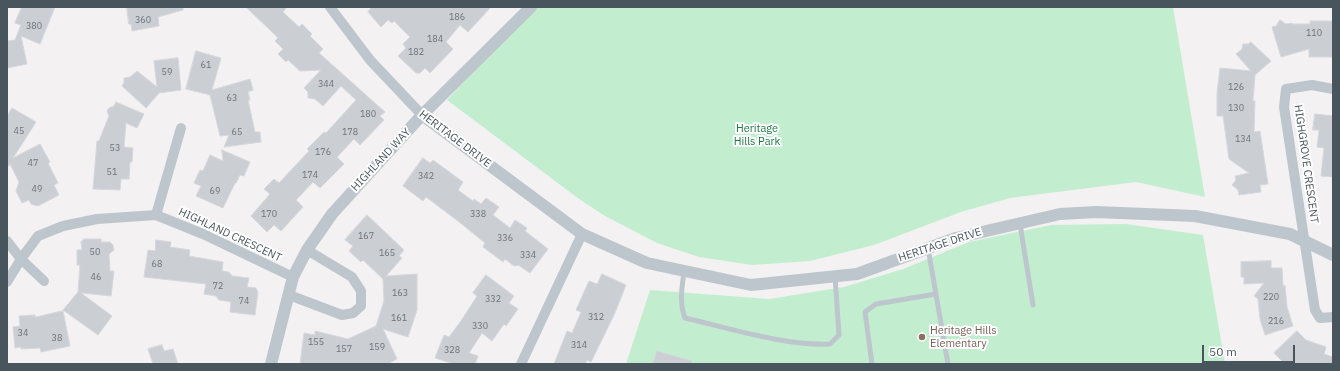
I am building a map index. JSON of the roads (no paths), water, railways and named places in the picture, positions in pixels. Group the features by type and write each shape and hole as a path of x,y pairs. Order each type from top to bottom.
{"street":[{"name":"HERITAGE DRIVE","path":"330,7 370,60 422,115 582,234 647,263 751,285 857,274 956,238 1019,222 1060,214 1096,212 1195,216 1290,234 1333,255"},
{"name":"HIGHLAND WAY","path":"271,364 293,277 307,250 332,214 422,115 530,7"},
{"name":"HIGHGROVE CRESCENT","path":"1305,241 1284,107 1286,89 1312,85 1333,89"},
{"path":"156,214 181,128"},
{"name":"HIGHLAND CRESCENT","path":"7,282 20,259 38,236 63,226 97,219 156,214 203,234 293,277"},
{"path":"521,364 582,234"},
{"path":"7,241 20,259 44,281"},
{"path":"1305,241 1315,310 1320,318 1333,318"},
{"path":"289,295 342,315 353,313 361,306 361,291 352,278 307,250"}],"lane":[{"path":"1019,222 1033,305"},
{"path":"928,248 948,364"},
{"path":"684,271 681,294 682,309 685,318 763,336 816,344 830,344 839,335 835,276"},
{"path":"872,364 865,312 876,304 936,294"}],"place":[{"name":"Heritage Hills Elementary","path":"922,337"}],"park label":[{"name":"Heritage Hills Park","path":"757,135"}]}
